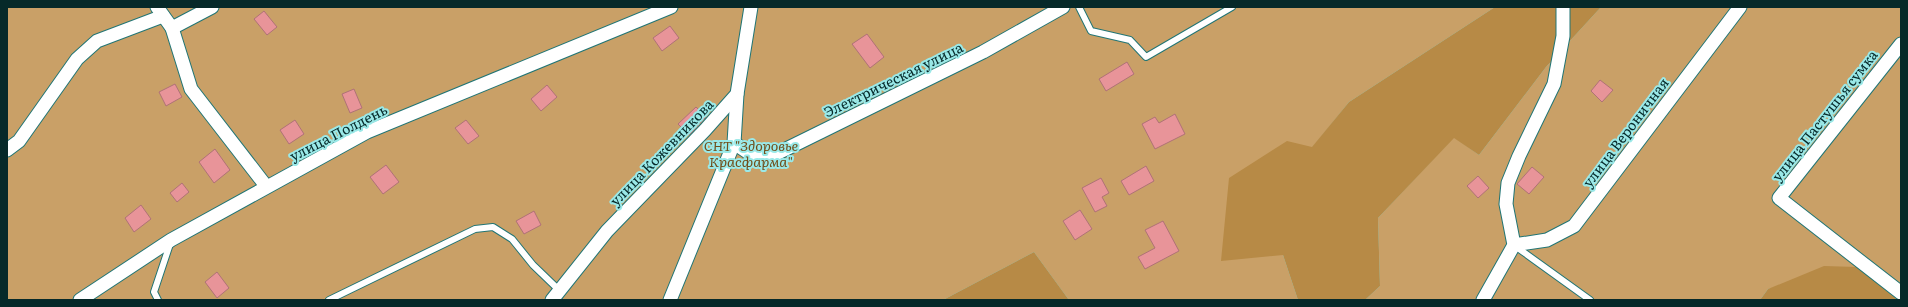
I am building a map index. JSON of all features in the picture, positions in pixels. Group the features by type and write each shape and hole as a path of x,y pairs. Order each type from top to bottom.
{"street":[{"path":"172,28 212,7"},
{"name":"улица Полдень","path":"80,300 171,240 266,186 367,132 671,7"},
{"path":"670,300 734,143 737,94 751,7"},
{"name":"Электрическая улица","path":"734,143 755,157 776,154 983,52 1063,7"},
{"path":"1483,300 1514,245 1506,204 1508,183 1519,156 1554,84 1563,36 1563,7"},
{"name":"улица Вероничная","path":"1514,245 1547,240 1574,226 1740,7"},
{"path":"7,150 19,141 77,59 97,41 160,12 172,28 191,90 266,186"},
{"name":"улица Пастушья сумка","path":"1901,44 1779,198 1901,294"},
{"name":"улица Кожевникова","path":"556,295 607,232 705,130 737,94"}],"lane":[{"path":"1079,7 1091,31 1130,40 1146,58 1232,7"},
{"path":"329,300 475,229 493,227 512,239 556,295"},
{"path":"158,300 154,292 171,240"},
{"path":"1514,245 1590,300"}],"green space":[{"name":"СНТ \"Здоровье Красфарма\"","path":"7,7 1495,7 1349,102 1312,148 1283,255 1298,300 1069,300 1034,252 943,300 7,300"},
{"path":"1601,7 1901,7 1901,300 1898,300 1857,267 1768,289 1760,300 1365,300 1380,286 1378,218 1454,137 1479,155 1546,67"}],"shaded area":[{"path":"1495,7 1601,7 1546,67 1479,155 1454,138 1378,218 1380,286 1365,300 1298,300 1283,255 1221,261 1229,178 1287,141 1312,147 1349,102"},
{"path":"1034,252 1069,300 943,300"},
{"path":"1824,266 1857,267 1898,300 1760,300 1768,289"}],"building":[{"path":"264,11 277,27 267,35 254,19"},
{"path":"670,26 679,38 662,51 653,38"},
{"path":"867,34 884,57 870,68 852,44"},
{"path":"1127,62 1134,74 1106,91 1099,79"},
{"path":"1600,80 1613,90 1602,102 1591,91"},
{"path":"175,84 182,97 166,106 159,92"},
{"path":"547,85 557,97 541,111 531,99"},
{"path":"354,89 362,108 350,113 342,94"},
{"path":"696,107 706,117 689,135 678,124"},
{"path":"1175,114 1185,134 1155,149 1142,124 1155,117 1159,123"},
{"path":"295,120 304,134 289,144 280,130"},
{"path":"466,120 479,136 468,144 455,128"},
{"path":"215,149 230,170 214,183 199,162"},
{"path":"386,165 399,182 383,194 370,177"},
{"path":"1146,166 1154,181 1129,195 1121,181"},
{"path":"1532,167 1544,177 1529,194 1517,184"},
{"path":"1478,176 1489,188 1478,198 1467,186"},
{"path":"1101,178 1109,193 1102,197 1107,206 1095,212 1082,188"},
{"path":"182,183 189,192 177,202 170,193"},
{"path":"141,205 151,219 134,232 125,218"},
{"path":"1080,210 1092,229 1075,240 1063,221"},
{"path":"534,211 541,225 524,234 516,221"},
{"path":"1163,221 1179,251 1145,269 1138,257 1155,248 1145,230"},
{"path":"217,272 229,288 217,298 205,282"}]}
